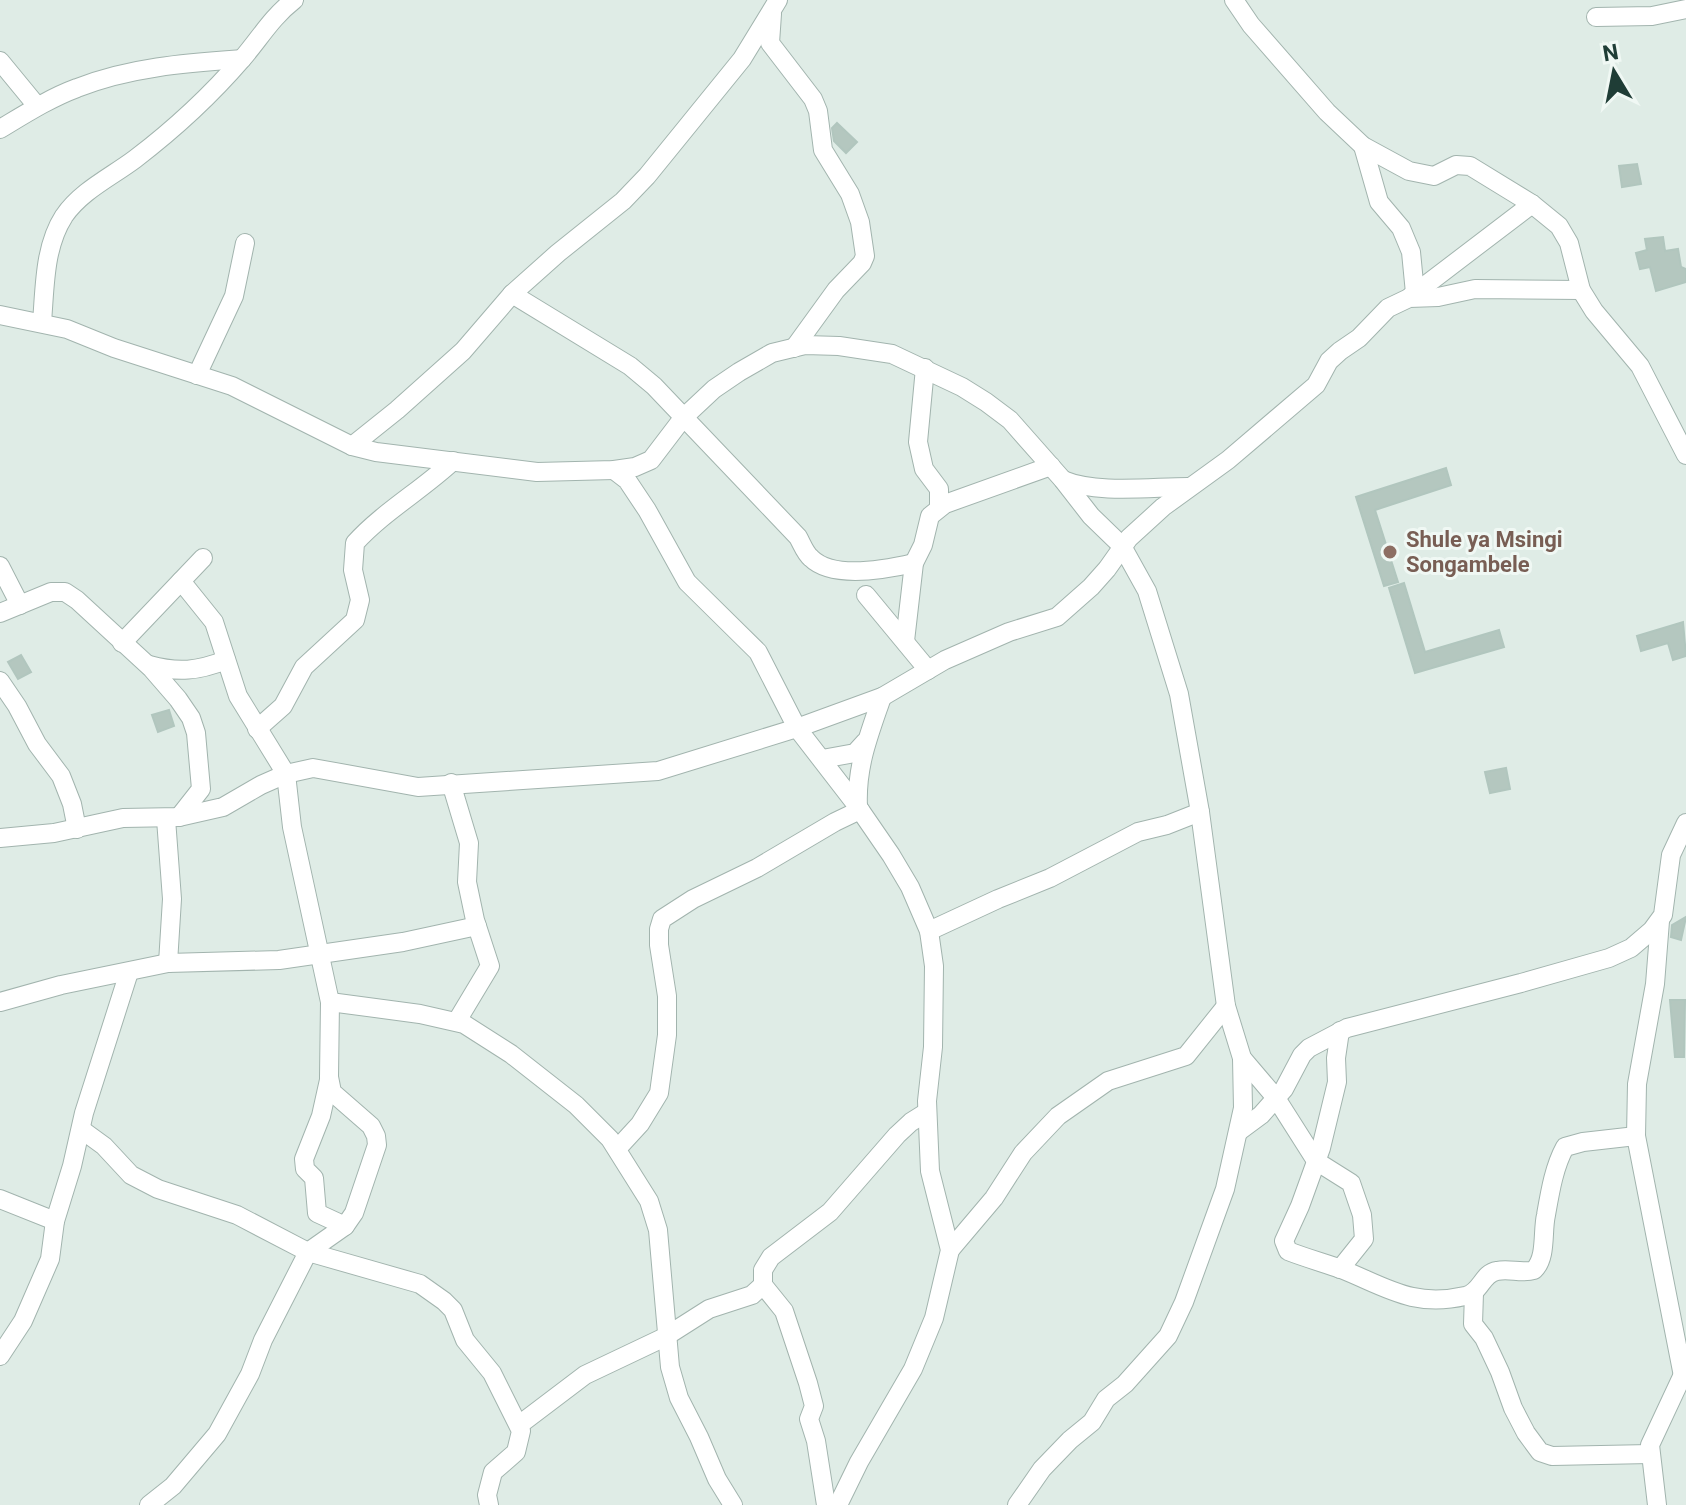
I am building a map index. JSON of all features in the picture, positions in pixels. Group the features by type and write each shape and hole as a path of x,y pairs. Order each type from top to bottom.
{"street":[{"path":"42,322 48,259 53,236 65,215 79,199 167,132 242,59 276,13 294,0"},
{"path":"1234,0 1251,25 1327,112 1363,146 1409,171 1434,176 1456,165 1470,166 1532,204 1559,226 1569,243 1581,290 1594,311 1640,366 1686,455"},
{"path":"352,446 463,351 512,294 623,201 647,176 742,59 775,5"},
{"path":"775,5 770,43 813,99 818,111 823,150 850,194 860,222 865,256 794,348"},
{"path":"1596,17 1652,16 1686,9"},
{"path":"0,129 37,106 78,87 161,66 242,59"},
{"path":"0,61 37,106"},
{"path":"1363,146 1379,202 1401,228 1411,252 1412,295"},
{"path":"0,838 77,829 123,818 173,818 223,807 286,774 313,768 418,787 658,771 797,728 882,697 928,670 1009,632 1057,617 1071,607 1107,569 1122,546 1163,507 1228,460 1316,385 1329,361 1359,338 1381,314 1412,295 1532,204"},
{"path":"197,375 234,296 245,243"},
{"path":"1412,295 1438,297 1475,289 1581,290"},
{"path":"512,294 630,366 654,386 798,537 812,561 868,573 914,563"},
{"path":"0,315 42,322 232,386 352,446 376,452 537,472 614,470 635,467 651,460 683,418 714,389 772,353 805,345 839,346 892,354 925,368 986,402 1010,420 1091,516 1122,546 1147,591 1179,694 1200,812 1226,1006 1242,1058 1243,1108 1225,1189 1184,1302 1168,1336 1125,1384 1106,1399 1092,1422 1042,1469 1017,1505"},
{"path":"925,368 926,388 918,442 924,469 939,489 939,507"},
{"path":"257,729 283,706 304,667 355,620 360,600 353,570 355,543 453,461"},
{"path":"614,470 627,480 647,510 687,582 758,652 797,728 859,808 898,866 929,931 934,966 933,1047 927,1112 930,1171 950,1250"},
{"path":"1057,473 1073,484 1100,487 1188,487"},
{"path":"905,641 914,563 923,545 930,516 939,507 1057,473"},
{"path":"122,643 203,558"},
{"path":"0,566 20,605"},
{"path":"181,581 214,622 238,696 286,774 292,827 330,1002 329,1077 321,1116 304,1163 305,1169 314,1178 317,1213 345,1226"},
{"path":"0,613 51,592 65,592 147,664 191,718 196,733 201,789 173,818 168,963"},
{"path":"866,595 928,670"},
{"path":"147,664 171,671 194,671 226,660"},
{"path":"0,681 37,744 61,776 72,804 77,829"},
{"path":"859,808 857,784 865,742 882,697"},
{"path":"822,759 855,753 865,742"},
{"path":"451,783 469,843 467,882 490,966 457,1021"},
{"path":"617,1149 640,1124 659,1093 665,1063 667,996 659,945 662,919 693,899 777,857 859,808"},
{"path":"929,931 1050,878 1138,832 1200,812"},
{"path":"1657,1505 1650,1454 1654,1432 1684,1372 1636,1136 1637,1084 1655,984 1665,883 1671,855 1686,823"},
{"path":"1238,1132 1261,1115 1284,1089 1309,1048 1340,1031 1581,966 1631,948 1660,921"},
{"path":"0,1002 91,978 168,963 279,960 403,942 477,926"},
{"path":"1631,948 1657,955"},
{"path":"0,1356 23,1321 50,1259 55,1221 90,1093 129,972"},
{"path":"330,1002 457,1021 511,1054 594,1120 617,1149 649,1201 658,1230 670,1367 679,1398 717,1479 733,1505"},
{"path":"838,1505 913,1369 934,1318 950,1250 994,1198 1023,1153 1058,1116 1108,1081 1186,1056 1226,1006"},
{"path":"1340,1031 1336,1058 1337,1082 1321,1148 1284,1241 1288,1251 1410,1297 1446,1298 1474,1293"},
{"path":"1242,1058 1276,1098 1316,1161 1351,1183 1362,1215 1364,1239 1340,1269"},
{"path":"149,1505 173,1486 217,1434 250,1374 263,1340 308,1252 345,1226 354,1213 373,1161 376,1136 365,1120 332,1092 329,1077"},
{"path":"826,1505 816,1441 809,1419 814,1406 808,1383 784,1311 763,1285 763,1270 771,1257 830,1212 897,1135 927,1112"},
{"path":"82,1130 104,1146 131,1175 158,1189 237,1215 308,1252 395,1276 432,1291 453,1310 461,1334 492,1373 519,1425 519,1447 493,1472 487,1495 489,1505"},
{"path":"1636,1136 1565,1147 1553,1181 1538,1267 1528,1272 1494,1271 1488,1274 1474,1293 1473,1324 1484,1338 1526,1433 1540,1452 1552,1456 1650,1454"},
{"path":"0,1199 55,1221"},
{"path":"519,1425 585,1375 665,1337 709,1309 747,1297 763,1285"}],"building":[{"path":"837,123 857,142 846,153 834,141 832,128"},
{"path":"1637,164 1641,184 1622,187 1619,166"},
{"path":"1663,237 1665,251 1678,249 1681,267 1686,269 1686,282 1656,291 1650,267 1640,269 1636,253 1647,250 1645,239"},
{"path":"1446,468 1451,485 1375,510 1398,582 1384,586 1356,497"},
{"path":"1404,583 1425,652 1499,630 1504,647 1415,673 1389,588"},
{"path":"1683,622 1686,656 1673,660 1668,643 1641,651 1637,636"},
{"path":"21,655 31,672 18,679 8,662"},
{"path":"169,710 174,726 158,732 152,715"},
{"path":"1506,768 1510,789 1490,793 1485,772"},
{"path":"1686,917 1681,940 1671,937 1672,925"},
{"path":"1670,1000 1685,1000 1684,1057 1675,1057"}],"place":[{"name":"Shule ya Msingi Songambele","path":"1390,552"}]}
